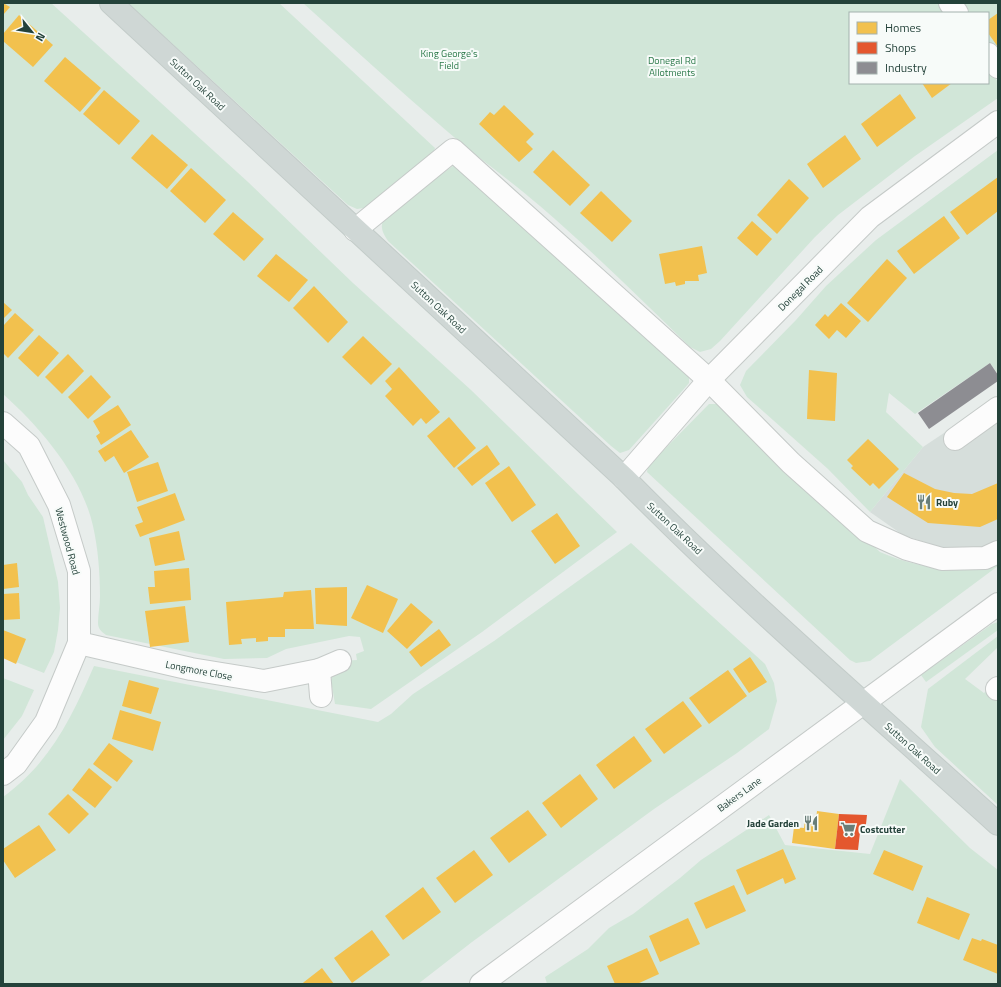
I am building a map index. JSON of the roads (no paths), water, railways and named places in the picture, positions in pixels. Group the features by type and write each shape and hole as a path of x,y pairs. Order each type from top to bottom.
{"main road":[{"name":"Sutton Oak Road","path":"111,3 624,478 658,512 863,703 998,824"}],"street":[{"path":"950,3 956,12"},
{"path":"989,55 998,67"},
{"name":"Donegal Road","path":"624,478 709,380 870,217 998,122"},
{"path":"355,230 453,150 709,380 791,463 867,531 907,549 942,559 985,558 998,552"},
{"path":"955,439 998,408"},
{"name":"Westwood Road","path":"3,423 29,446 59,505 79,571 79,643 46,722 16,764 3,774"},
{"name":"Bakers Lane","path":"481,984 998,604"},
{"name":"Longmore Close","path":"79,643 191,669 264,681 319,670 340,661"},
{"path":"319,670 321,696"}],"place":[{"name":"Ruby","path":"924,502"},
{"name":"Jade Garden","path":"811,823"},
{"name":"Costcutter","path":"848,829"}],"park label":[{"name":"King George's Field","path":"449,58"},
{"name":"Donegal Rd Allotments","path":"672,66"}]}
